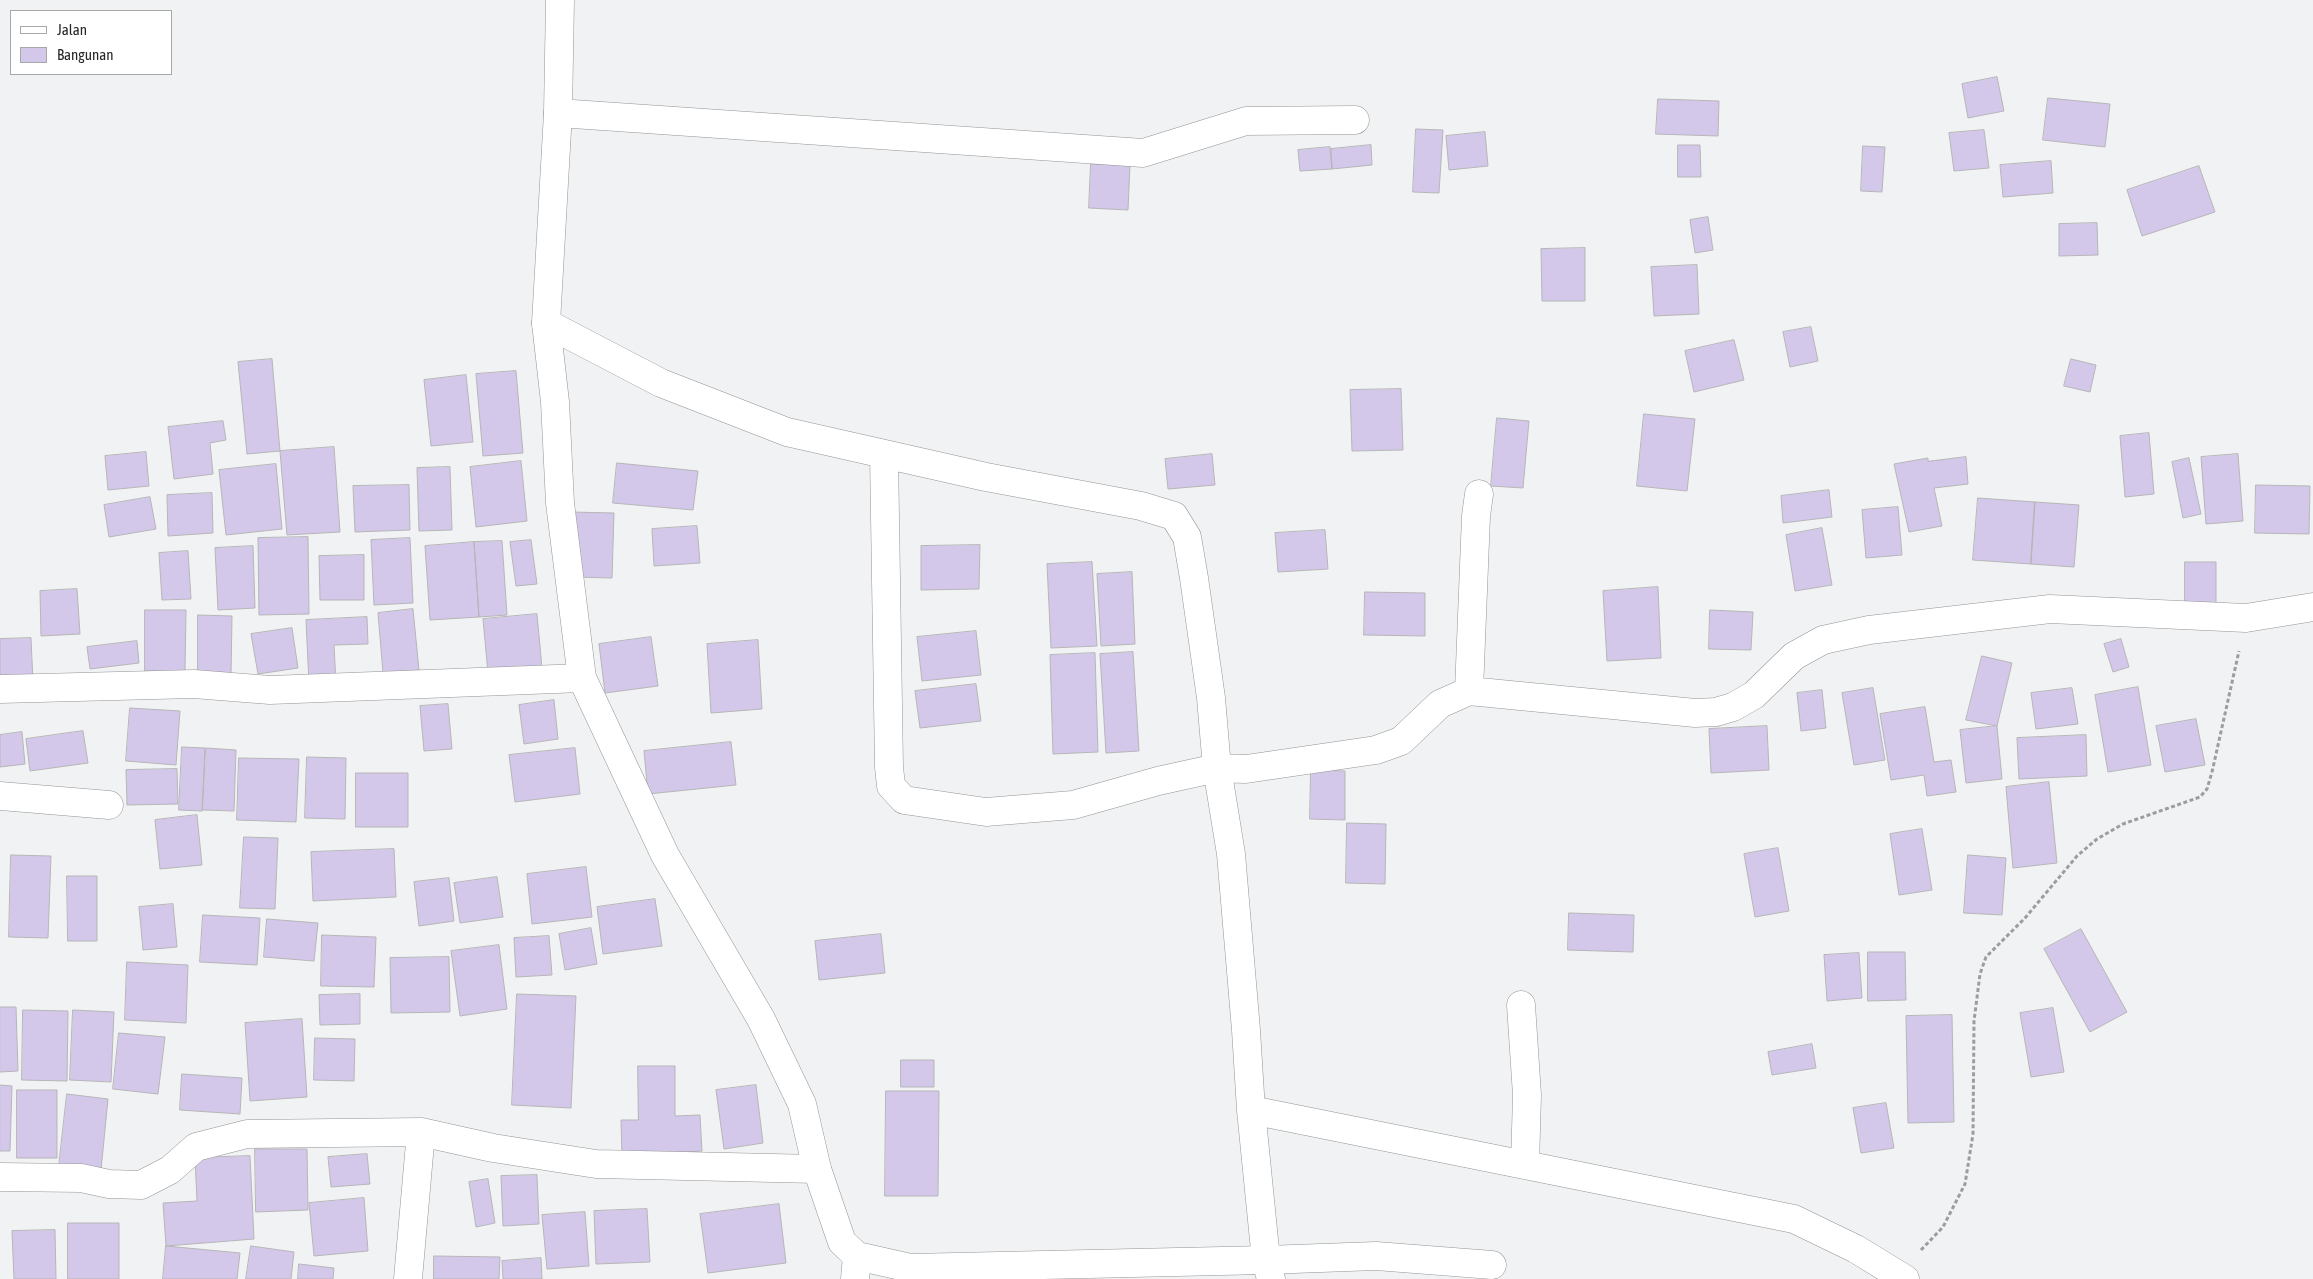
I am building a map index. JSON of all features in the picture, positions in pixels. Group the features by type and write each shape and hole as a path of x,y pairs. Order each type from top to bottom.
{"street":[{"path":"560,0 558,113 546,323 555,402 560,503 582,678 665,855 761,1019 802,1104 817,1169 842,1242 856,1267 1268,1269 1376,1256 1492,1265"},
{"path":"558,113 1143,153 1246,121 1355,120"},
{"path":"546,323 661,383 788,432 986,477 1141,506 1174,516 1186,537 1192,570 1211,698 1217,768 1231,854 1251,1110 1268,1269"},
{"path":"884,454 889,767 891,786 904,800 986,812 1073,806 1158,781 1217,768 1246,769 1376,750 1401,741 1440,704 1469,692 1695,713 1716,712 1733,707 1754,694 1794,656 1823,640 1869,630 2050,609 2246,618 2313,607"},
{"path":"1469,692 1476,516 1479,494"},
{"path":"0,689 194,684 270,690 582,678"},
{"path":"0,796 109,805"},
{"path":"1521,1005 1527,1095 1525,1165"},
{"path":"1251,1110 1794,1219 1856,1249 1902,1277"},
{"path":"0,1177 81,1178 109,1184 141,1185 170,1170 196,1147 248,1134 421,1132 493,1148 596,1164 817,1169"},
{"path":"408,1279 421,1132"}],"path":[{"path":"1902,1277 1943,1227 1965,1184 1973,1134 1974,1021 1980,974 1986,957 2025,918 2077,856 2097,839 2123,824 2200,797 2207,789 2246,618"}],"building":[{"path":"1997,77 2004,111 1968,118 1962,84"},
{"path":"2048,98 2110,104 2105,147 2043,140"},
{"path":"1658,99 1719,101 1718,136 1656,134"},
{"path":"1416,129 1443,130 1439,193 1413,192"},
{"path":"1984,130 1989,168 1954,171 1949,133"},
{"path":"1485,132 1488,166 1449,170 1446,136"},
{"path":"1371,145 1372,165 1332,169 1331,149"},
{"path":"1678,145 1700,145 1701,177 1678,177"},
{"path":"1863,146 1885,147 1882,192 1861,191"},
{"path":"1330,147 1332,169 1300,171 1298,150"},
{"path":"2051,161 2053,193 2003,197 2000,165"},
{"path":"1091,164 1130,165 1128,210 1089,208"},
{"path":"2199,166 2215,212 2142,236 2127,190"},
{"path":"1708,217 1713,250 1695,253 1690,220"},
{"path":"2097,223 2098,255 2059,256 2059,224"},
{"path":"1585,248 1585,301 1542,301 1541,249"},
{"path":"1697,265 1699,314 1654,316 1651,267"},
{"path":"1811,327 1818,361 1790,367 1783,332"},
{"path":"1734,340 1744,380 1694,392 1685,351"},
{"path":"272,359 280,451 247,454 238,362"},
{"path":"2071,359 2096,365 2090,392 2064,386"},
{"path":"516,371 523,453 483,456 476,374"},
{"path":"466,375 473,442 431,446 424,380"},
{"path":"1401,389 1403,450 1352,451 1350,390"},
{"path":"1644,414 1695,419 1687,491 1637,486"},
{"path":"1497,418 1529,421 1523,488 1491,486"},
{"path":"223,421 226,440 210,443 213,474 174,479 168,427"},
{"path":"2149,433 2154,494 2125,497 2120,436"},
{"path":"334,447 340,532 287,535 280,451"},
{"path":"146,452 149,486 108,490 105,456"},
{"path":"1212,454 1215,485 1168,489 1165,459"},
{"path":"2238,454 2243,521 2206,524 2201,457"},
{"path":"1966,457 1968,484 1934,488 1942,526 1909,532 1894,464 1928,458 1928,461"},
{"path":"2189,458 2201,514 2183,518 2172,462"},
{"path":"521,461 527,521 476,527 470,467"},
{"path":"617,463 698,471 693,510 613,503"},
{"path":"276,464 282,529 226,535 219,470"},
{"path":"450,467 452,530 419,531 417,468"},
{"path":"409,485 410,530 355,532 353,486"},
{"path":"2256,485 2310,486 2309,534 2255,533"},
{"path":"1829,490 1832,517 1783,523 1781,496"},
{"path":"212,493 213,533 168,536 167,495"},
{"path":"150,497 156,529 109,537 104,505"},
{"path":"1978,498 2035,502 2031,564 1973,560"},
{"path":"2035,502 2079,505 2074,567 2031,564"},
{"path":"1898,507 1902,555 1866,558 1862,510"},
{"path":"571,512 614,513 612,578 570,577"},
{"path":"697,526 700,563 654,566 652,529"},
{"path":"1822,528 1832,585 1795,591 1786,535"},
{"path":"1325,530 1328,569 1278,572 1275,533"},
{"path":"308,537 309,614 259,615 258,538"},
{"path":"410,538 413,603 374,605 371,540"},
{"path":"531,540 537,584 516,586 510,542"},
{"path":"502,541 507,615 479,617 474,542"},
{"path":"474,542 479,617 430,620 425,546"},
{"path":"980,545 979,589 921,590 921,546"},
{"path":"253,546 255,608 218,610 215,548"},
{"path":"188,551 191,599 162,600 159,553"},
{"path":"364,555 364,600 320,600 319,556"},
{"path":"1092,562 1097,646 1051,648 1047,564"},
{"path":"2185,562 2216,562 2216,609 2185,609"},
{"path":"1132,572 1135,644 1101,646 1097,574"},
{"path":"1658,587 1661,658 1607,661 1603,591"},
{"path":"77,589 80,634 41,636 40,591"},
{"path":"1365,592 1425,593 1425,636 1364,635"},
{"path":"413,609 419,670 383,673 378,613"},
{"path":"145,610 186,610 185,672 145,671"},
{"path":"1710,610 1753,612 1751,650 1709,649"},
{"path":"537,614 542,668 488,673 483,619"},
{"path":"198,615 232,616 231,675 198,674"},
{"path":"367,617 368,644 334,645 336,683 309,684 306,620"},
{"path":"292,628 298,668 258,674 251,634"},
{"path":"976,631 981,675 922,681 917,637"},
{"path":"651,637 658,686 605,693 599,644"},
{"path":"31,638 33,682 0,683 0,639"},
{"path":"2121,639 2129,667 2113,672 2104,644"},
{"path":"758,640 762,709 711,713 707,644"},
{"path":"137,641 139,663 90,669 87,647"},
{"path":"1133,652 1139,751 1106,753 1100,654"},
{"path":"1095,653 1098,752 1053,754 1050,655"},
{"path":"1982,656 2012,663 1997,726 1966,720"},
{"path":"976,684 981,721 920,728 915,691"},
{"path":"2138,687 2151,765 2108,772 2095,695"},
{"path":"1873,688 1885,760 1854,765 1842,693"},
{"path":"2072,688 2078,724 2036,729 2031,693"},
{"path":"1822,690 1826,728 1801,731 1797,693"},
{"path":"554,700 558,739 524,744 519,705"},
{"path":"448,704 452,749 424,751 420,706"},
{"path":"1925,707 1934,762 1951,760 1956,792 1927,796 1924,775 1891,780 1880,714"},
{"path":"130,708 180,711 176,765 126,761"},
{"path":"2196,719 2205,765 2165,772 2156,726"},
{"path":"1767,726 1769,770 1711,773 1709,729"},
{"path":"1997,726 2002,779 1966,783 1960,730"},
{"path":"83,731 88,763 30,771 26,739"},
{"path":"22,732 25,764 0,767 0,735"},
{"path":"2086,735 2087,776 2019,779 2017,738"},
{"path":"731,742 736,785 648,794 644,751"},
{"path":"182,747 205,748 202,811 179,810"},
{"path":"206,748 236,750 234,811 203,810"},
{"path":"575,748 580,794 515,802 509,755"},
{"path":"307,757 346,758 345,819 305,818"},
{"path":"239,758 299,759 296,822 237,820"},
{"path":"177,769 178,804 127,805 126,770"},
{"path":"1311,770 1345,771 1345,820 1310,819"},
{"path":"356,773 408,773 408,827 356,827"},
{"path":"2049,782 2057,863 2013,868 2006,787"},
{"path":"197,815 202,865 160,869 155,820"},
{"path":"1347,823 1386,824 1385,884 1346,883"},
{"path":"1922,829 1932,890 1899,895 1890,834"},
{"path":"244,837 278,838 275,909 240,908"},
{"path":"1778,848 1789,911 1755,917 1744,854"},
{"path":"394,849 396,897 313,901 311,852"},
{"path":"11,855 51,856 48,938 9,937"},
{"path":"1968,855 2006,858 2002,915 1964,913"},
{"path":"586,867 592,917 532,924 527,874"},
{"path":"67,876 97,876 97,941 68,941"},
{"path":"497,877 503,917 460,923 454,883"},
{"path":"449,878 454,921 419,926 414,882"},
{"path":"655,899 662,946 603,954 597,907"},
{"path":"173,904 177,947 143,950 139,907"},
{"path":"1569,913 1634,915 1633,952 1568,950"},
{"path":"203,915 260,918 257,965 200,962"},
{"path":"267,919 318,923 314,961 264,957"},
{"path":"591,928 597,964 565,970 559,934"},
{"path":"2081,929 2127,1012 2090,1032 2044,949"},
{"path":"881,934 885,973 819,980 815,941"},
{"path":"322,935 376,937 374,987 321,986"},
{"path":"549,936 552,975 516,977 514,938"},
{"path":"499,945 507,1009 460,1016 451,951"},
{"path":"1868,952 1905,952 1906,1000 1868,1001"},
{"path":"1859,953 1862,998 1827,1001 1824,955"},
{"path":"449,957 450,1012 391,1013 390,958"},
{"path":"127,962 188,965 186,1023 125,1020"},
{"path":"360,994 360,1024 320,1025 319,995"},
{"path":"517,994 576,996 571,1108 512,1105"},
{"path":"0,1007 16,1007 18,1071 0,1072"},
{"path":"2053,1008 2064,1072 2031,1077 2020,1013"},
{"path":"23,1010 68,1011 67,1081 22,1080"},
{"path":"73,1010 114,1012 111,1082 70,1080"},
{"path":"1952,1015 1954,1122 1908,1123 1906,1016"},
{"path":"302,1019 307,1097 250,1101 245,1023"},
{"path":"119,1033 165,1037 158,1094 113,1089"},
{"path":"315,1038 355,1039 354,1081 314,1080"},
{"path":"1812,1044 1816,1068 1772,1075 1768,1052"},
{"path":"901,1060 934,1060 934,1087 901,1087"},
{"path":"638,1066 675,1066 675,1116 700,1115 702,1151 622,1156 621,1120 638,1120"},
{"path":"182,1074 242,1078 240,1114 180,1110"},
{"path":"0,1085 12,1086 10,1151 0,1151"},
{"path":"756,1085 763,1143 724,1149 716,1090"},
{"path":"17,1090 57,1090 57,1158 17,1158"},
{"path":"886,1091 939,1091 938,1196 885,1196"},
{"path":"67,1094 108,1099 101,1170 59,1166"},
{"path":"1886,1103 1894,1148 1861,1153 1853,1108"},
{"path":"255,1149 307,1149 308,1210 256,1212"},
{"path":"367,1154 370,1184 331,1187 328,1157"},
{"path":"250,1156 254,1239 166,1246 163,1203 197,1201 195,1158"},
{"path":"537,1175 539,1224 503,1226 501,1176"},
{"path":"488,1179 495,1223 476,1227 469,1182"},
{"path":"364,1198 368,1251 314,1256 309,1203"},
{"path":"779,1204 786,1263 708,1273 700,1214"},
{"path":"647,1209 650,1262 596,1264 594,1211"},
{"path":"585,1212 589,1266 547,1269 542,1215"},
{"path":"68,1223 119,1223 119,1279 68,1279"},
{"path":"55,1230 56,1279 14,1279 12,1231"},
{"path":"166,1246 240,1253 237,1279 163,1279"},
{"path":"251,1246 294,1252 291,1279 246,1279"},
{"path":"434,1256 500,1257 499,1279 434,1279"},
{"path":"541,1258 542,1279 503,1279 502,1261"},
{"path":"299,1264 334,1268 333,1279 298,1279"}]}
